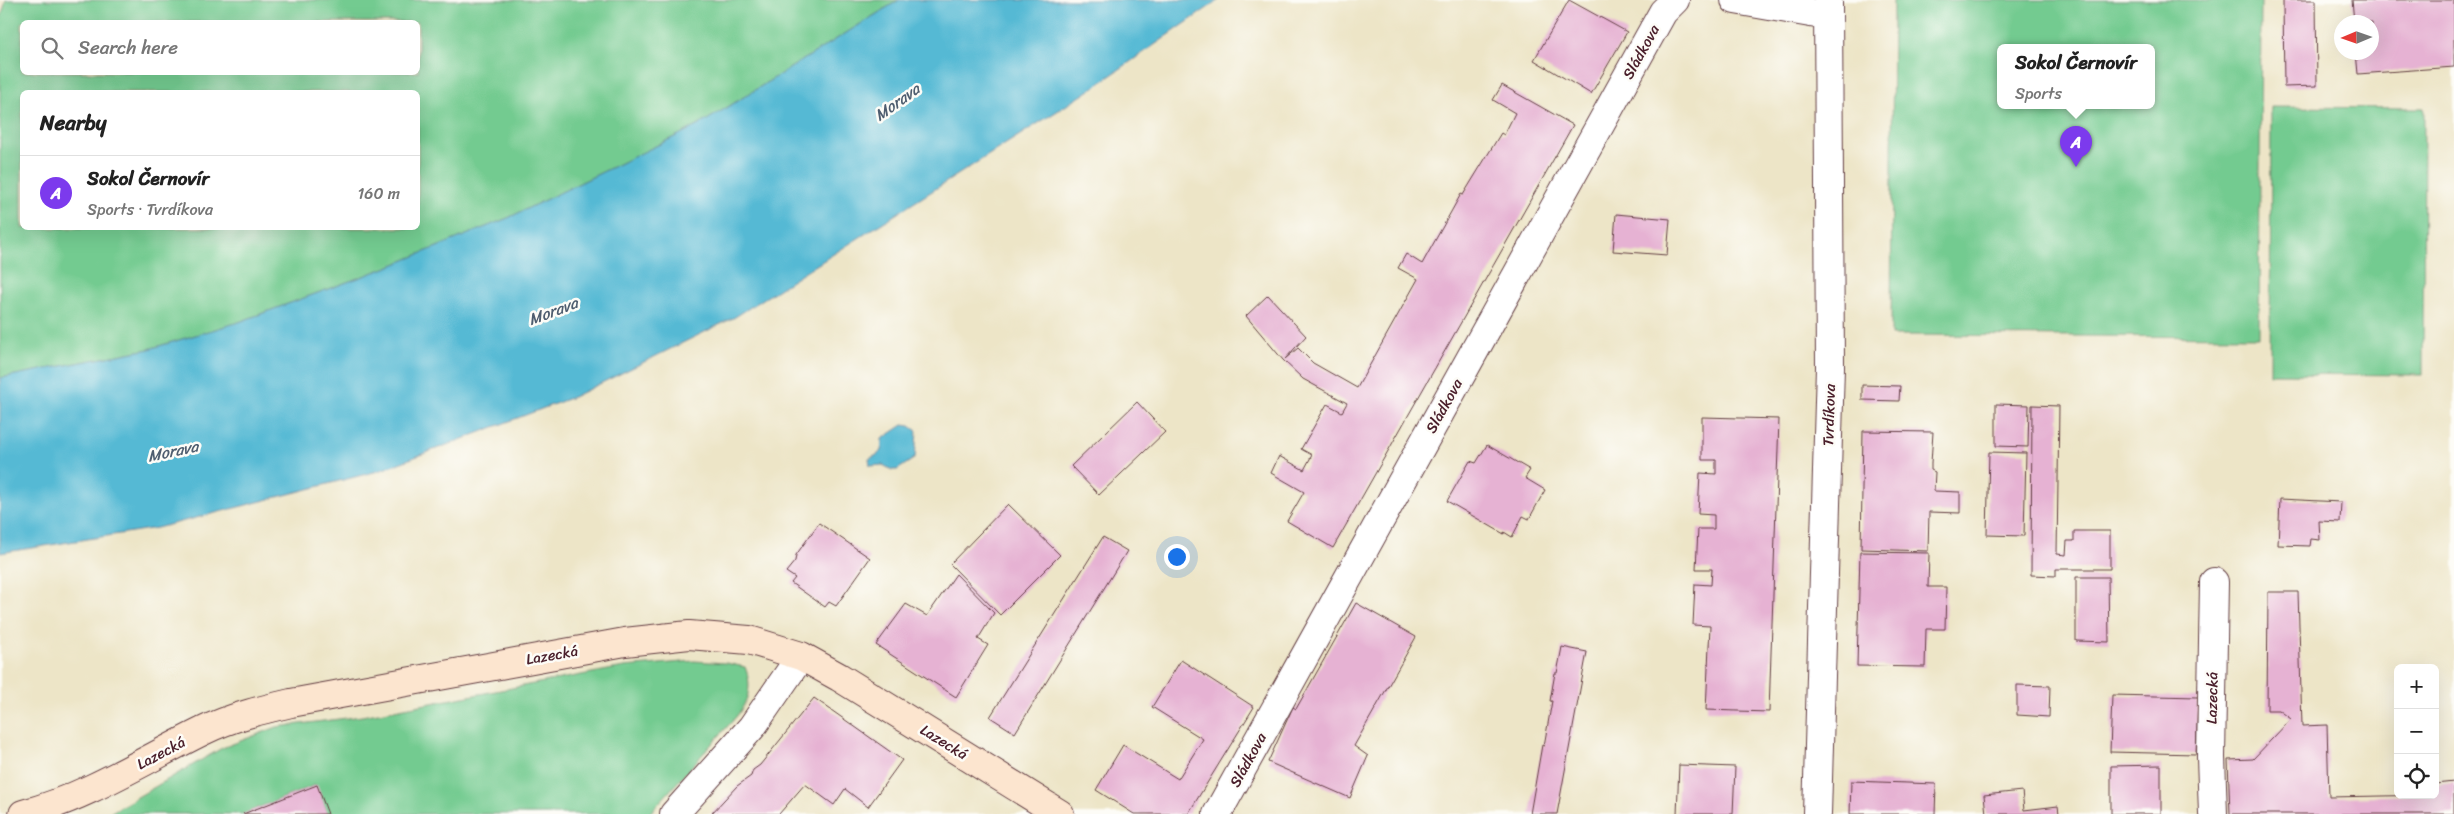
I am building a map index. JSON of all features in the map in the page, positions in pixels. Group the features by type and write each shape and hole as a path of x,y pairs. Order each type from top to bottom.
{"main road":[{"name":"Lazecká","path":"23,814 50,807 110,780 205,730 242,715 291,702 658,638 689,635 749,640 801,656 839,677 1060,814"}],"street":[{"name":"Sládkova","path":"1217,814 1663,12 1675,0"},
{"path":"1735,0 1828,8"},
{"name":"Tvrdíkova","path":"1818,814 1830,367 1828,8"},
{"name":"Lazecká","path":"2213,814 2211,757 2214,582"},
{"path":"674,814 752,727 801,656"}],"green space":[{"path":"6,0 899,0 699,125 508,218 388,267 239,322 149,349 0,378 0,22"},
{"path":"1893,0 2261,0 2259,337 1891,335"},
{"path":"2271,107 2424,108 2423,375 2270,374"},
{"path":"694,661 726,663 745,667 749,681 748,694 744,705 736,717 649,814 328,814 316,785 243,814 108,814 222,748 277,727 362,716 624,667"}],"water":[{"name":"Morava","path":"899,0 1219,0 1084,94 735,317 573,397 378,471 157,528 0,553 0,378 149,349 239,322 388,267 508,218 699,125"},
{"path":"903,425 910,426 917,431 915,458 897,470 892,470 883,465 870,466 869,459 880,452 882,439"}],"building":[{"path":"1569,0 1627,32 1591,94 1534,60"},
{"path":"2283,0 2316,0 2317,86 2284,87"},
{"path":"2352,0 2454,0 2454,67 2358,74 2357,60 2379,60 2379,15 2353,15"},
{"path":"1502,85 1573,125 1333,548 1287,521 1304,492 1271,473 1279,456 1304,470 1312,455 1301,449 1327,404 1342,412 1347,403 1303,379 1283,360 1246,316 1268,295 1306,336 1285,359 1298,348 1313,363 1357,388 1418,279 1398,268 1406,254 1422,264 1461,194 1463,195 1501,133 1504,135 1515,113 1493,100"},
{"path":"1616,214 1670,219 1667,255 1613,251"},
{"path":"1862,385 1900,386 1899,401 1862,400"},
{"path":"1137,402 1165,432 1099,495 1071,466"},
{"path":"1996,404 2029,405 2028,447 1996,446"},
{"path":"2032,405 2059,406 2057,554 2066,555 2067,541 2074,541 2074,531 2110,531 2110,569 2056,569 2056,576 2031,575"},
{"path":"1702,417 1779,419 1769,712 1706,710 1710,626 1693,625 1695,584 1711,585 1712,569 1696,569 1698,529 1714,529 1714,515 1698,514 1700,473 1716,474 1716,460 1702,460"},
{"path":"1863,431 1933,432 1931,470 1935,472 1934,491 1960,492 1960,513 1929,512 1928,551 1861,549"},
{"path":"1487,445 1530,470 1525,478 1545,490 1529,519 1523,516 1512,537 1447,501 1470,461 1476,463"},
{"path":"1989,452 2026,453 2024,536 1987,535"},
{"path":"2280,499 2341,502 2340,522 2319,521 2320,540 2311,539 2310,546 2278,545"},
{"path":"1008,504 1060,555 1000,615 950,564"},
{"path":"819,523 870,558 836,606 829,602 825,607 791,583 795,578 786,572"},
{"path":"1103,537 1127,551 1015,733 990,717"},
{"path":"1860,552 1929,553 1928,587 1946,587 1945,629 1926,629 1925,667 1857,666"},
{"path":"956,574 994,613 978,639 988,645 956,697 876,645 906,604 927,616"},
{"path":"2076,577 2108,577 2109,642 2076,641"},
{"path":"2268,592 2298,592 2302,726 2327,725 2329,797 2394,796 2394,799 2439,799 2439,784 2454,782 2454,814 2230,814 2228,760 2253,759 2291,719 2279,710 2267,710"},
{"path":"1356,603 1416,637 1354,746 1368,756 1350,798 1268,762 1293,707 1296,709"},
{"path":"1562,647 1587,652 1557,814 1530,814 1552,701 1550,701 1555,673 1557,673"},
{"path":"1181,660 1254,707 1188,814 1134,814 1096,790 1123,745 1178,779 1203,739 1152,707"},
{"path":"2017,685 2050,686 2049,717 2017,715"},
{"path":"2112,695 2198,697 2196,754 2110,752"},
{"path":"814,698 902,760 868,807 845,789 834,805 805,784 779,814 711,814 737,786 751,776 753,770 760,765"},
{"path":"1679,765 1735,767 1733,814 1677,814"},
{"path":"2161,765 2161,814 2111,814 2111,766"},
{"path":"1851,781 1936,784 1935,814 1850,814"},
{"path":"317,785 328,814 243,814"},
{"path":"2022,791 2024,810 2058,806 2059,814 1986,814 1984,795"}],"place":[{"name":"Sokol Černovír","path":"2076,167"}]}
